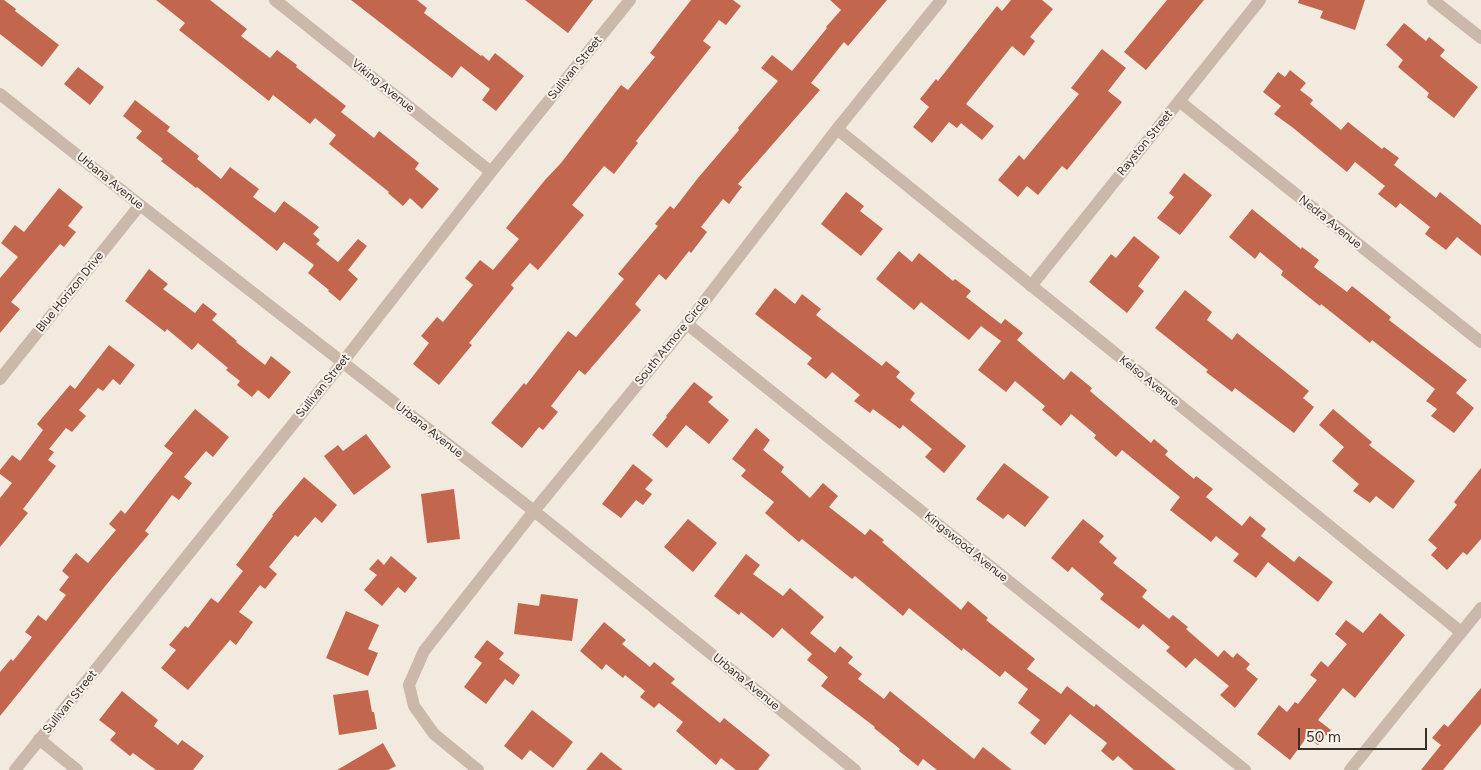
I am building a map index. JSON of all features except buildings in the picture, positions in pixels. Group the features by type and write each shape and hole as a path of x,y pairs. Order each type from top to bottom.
{"street":[{"name":"Viking Avenue","path":"275,0 491,172"},
{"name":"Sullivan Street","path":"15,770 342,363 491,172 630,0"},
{"name":"South Atmore Circle","path":"478,770 434,734 414,706 409,684 424,651 534,511 687,324 837,129 941,0"},
{"name":"Rayston Street","path":"1031,286 1260,0"},
{"path":"1433,0 1481,38"},
{"name":"Urbana Avenue","path":"0,94 342,363 534,511 855,770"},
{"name":"Nedra Avenue","path":"1179,101 1481,342"},
{"name":"Kelso Avenue","path":"837,129 1461,632"},
{"name":"Blue Horizon Drive","path":"0,379 140,205"},
{"name":"Kingswood Avenue","path":"687,324 1245,770"},
{"path":"1350,770 1481,608"},
{"path":"39,739 78,770"}]}
